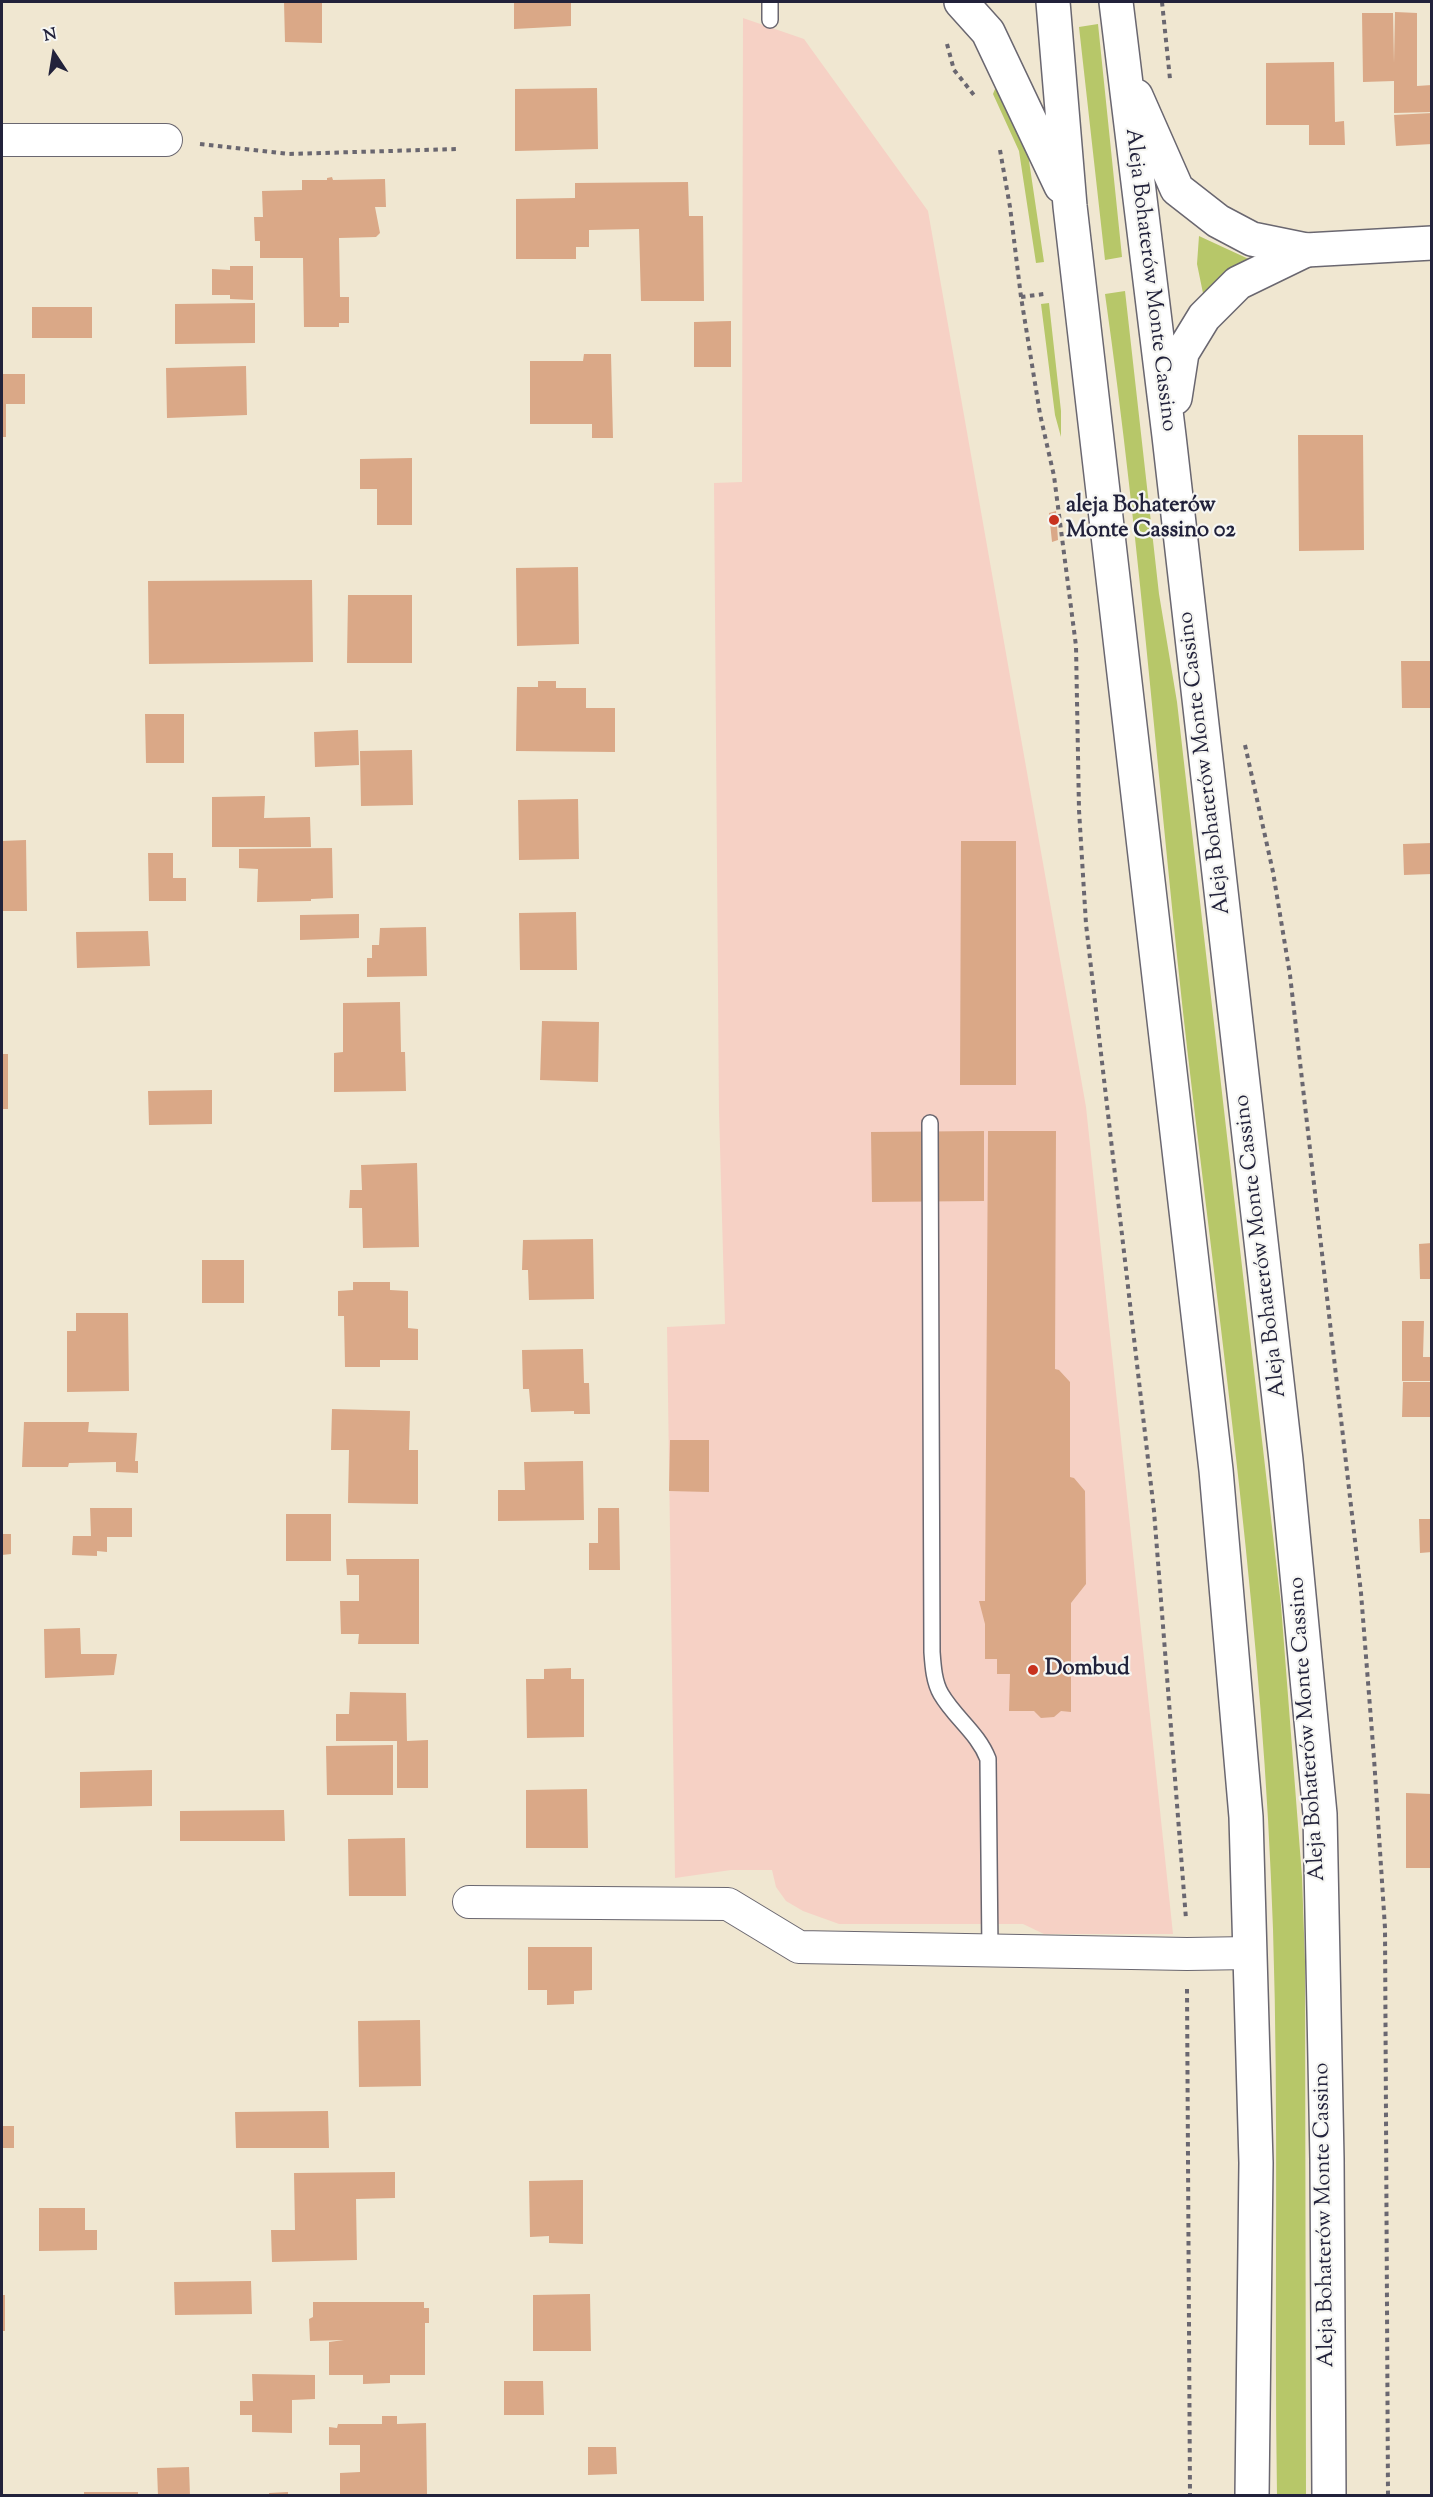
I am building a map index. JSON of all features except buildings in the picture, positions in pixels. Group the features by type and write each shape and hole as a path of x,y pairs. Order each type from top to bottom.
{"main road":[{"path":"961,2 988,32 1070,206"},
{"path":"1053,2 1070,206 1216,1470 1246,1816 1256,2163 1252,2496"},
{"name":"Aleja Bohaterów Monte Cassino","path":"1116,2 1122,67 1169,436 1286,1460 1320,1814 1327,2159 1329,2496"},
{"path":"1122,67 1177,189 1218,221 1252,239 1306,250 1431,243"},
{"path":"1169,436 1182,353 1204,317 1238,283 1306,250"}],"street":[{"path":"2,140 166,140"},
{"path":"469,1902 728,1904 799,1947 1250,1953"}],"lane":[{"path":"770,2 770,20"},
{"path":"930,1123 932,1652 937,1684 941,1694 979,1739 988,1759 990,1951"}],"path":[{"path":"166,140 289,154 456,149"},
{"path":"999,144 1040,414 1054,476 1076,646 1079,810 1086,924 1154,1511 1186,1922"},
{"path":"1021,297 1047,293"},
{"path":"1244,741 1273,872 1290,975 1360,1593 1374,1758 1385,1928 1388,2496"},
{"path":"1188,1982 1190,2496"}],"shaded area":[{"path":"743,18 804,39 928,211 1086,1107 1173,1934 1044,1934 1023,1924 839,1924 803,1911 786,1901 776,1887 772,1870 731,1870 675,1878 667,1327 725,1324 719,1112 714,483 742,482"}],"green space":[{"path":"1098,24 1122,257 1105,260 1079,27"},
{"path":"997,84 1028,154 1044,262 1036,263 1019,151 993,94"},
{"path":"1199,236 1253,261 1204,298 1197,264"},
{"path":"1125,291 1159,594 1177,702 1281,1605 1302,1877 1305,1962 1306,2495 1277,2495 1275,2000 1261,1710 1240,1492 1188,1056 1129,484 1105,294"},
{"path":"1049,303 1061,411 1061,437 1055,415 1041,304"}],"place":[{"name":"aleja Bohaterów Monte Cassino 02","path":"1054,520"},
{"name":"Dombud","path":"1033,1670"}]}
